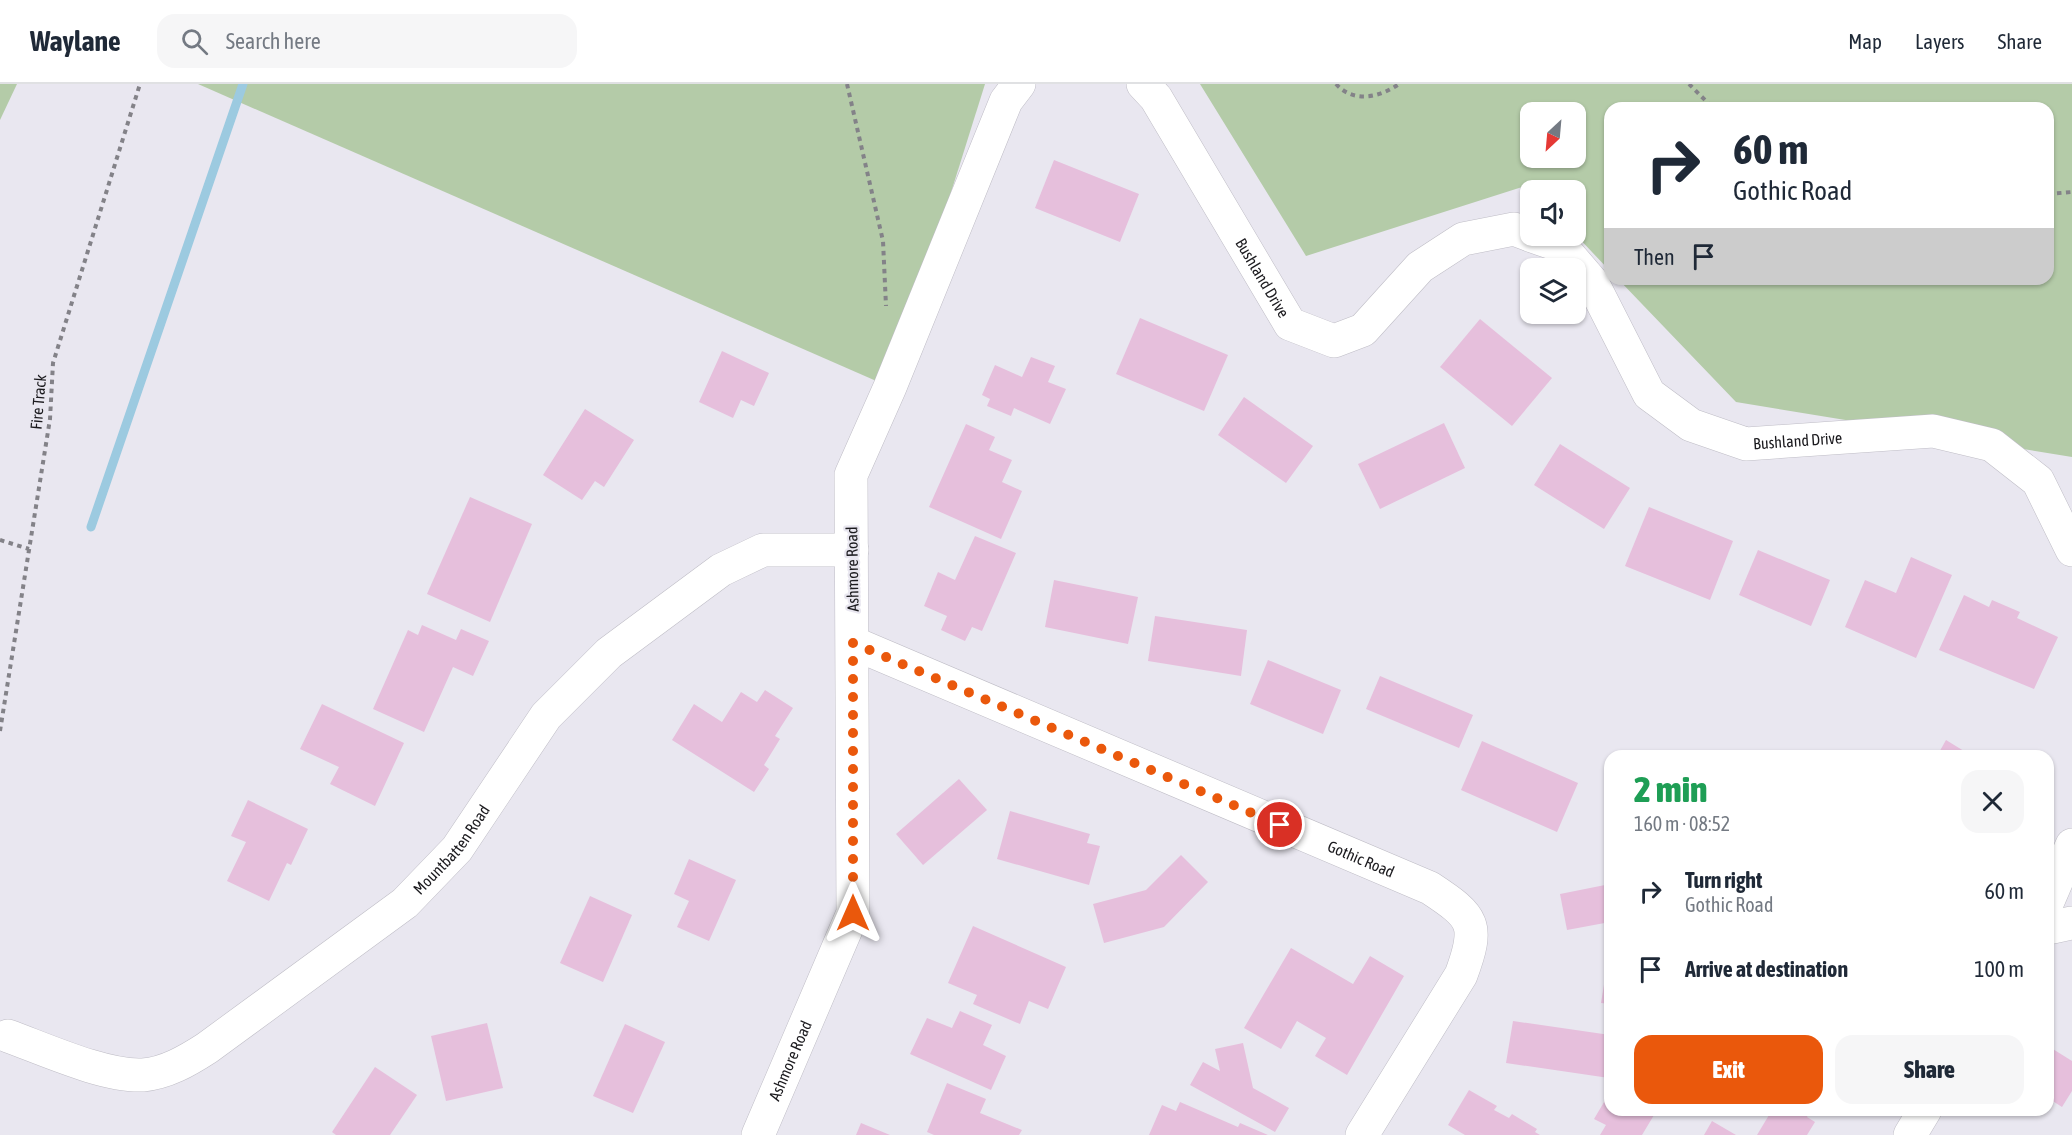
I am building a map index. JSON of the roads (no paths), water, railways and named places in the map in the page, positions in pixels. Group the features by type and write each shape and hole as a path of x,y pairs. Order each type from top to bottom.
{"street":[{"name":"Ashmore Road","path":"758,1135 853,913 851,475 890,387 1006,101 1019,84"},
{"name":"Bushland Drive","path":"1143,84 1156,98 1290,324 1334,341 1363,330 1420,267 1463,239 1514,229 1520,231"},
{"name":"Bushland Drive","path":"1561,246 1592,282 1649,394 1690,425 1746,444 1933,431 1992,445 2038,481 2072,550"},
{"name":"Mountbatten Road","path":"8,1036 115,1073 143,1075 179,1066 405,903 457,849 546,716 609,653 721,570 763,550 852,550"},
{"name":"Gothic Road","path":"853,643 1430,888 1461,909 1471,926 1472,946 1461,975 1362,1135"},
{"path":"2054,887 2072,845"},
{"path":"2054,927 2072,923"},
{"path":"1910,1135 1921,1116"}],"waterway":[{"path":"91,527 243,84"}]}
